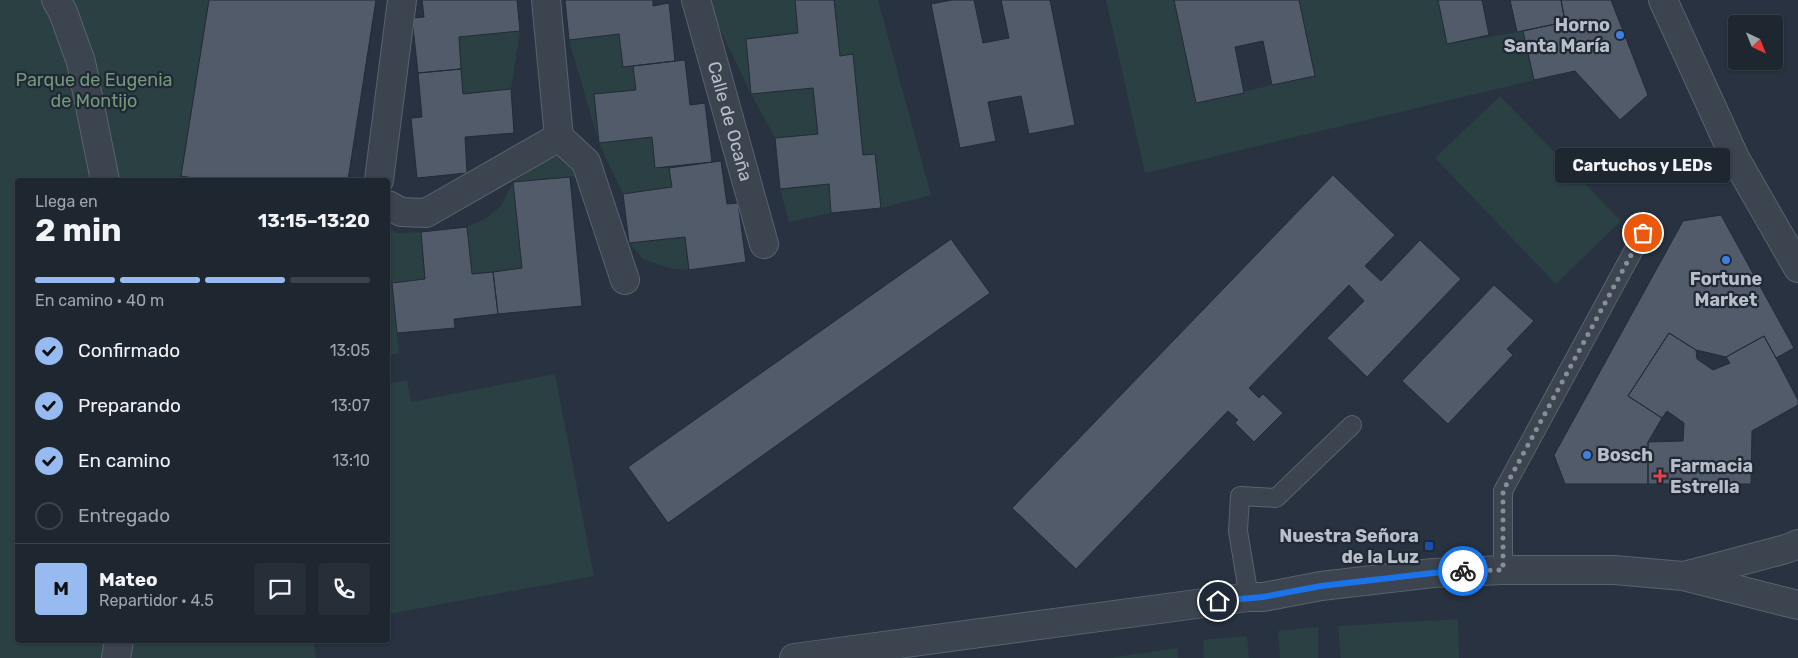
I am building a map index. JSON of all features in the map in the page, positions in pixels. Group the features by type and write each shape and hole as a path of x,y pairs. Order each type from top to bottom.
{"street":[{"path":"56,0 64,12 81,62 105,178"},
{"path":"379,178 402,0"},
{"path":"546,0 559,137 586,162 625,280"},
{"name":"Calle de Ocaña","path":"696,0 764,244"},
{"path":"1663,0 1735,158 1798,268"},
{"path":"390,206 401,212 426,214 559,137"},
{"path":"1683,576 1786,549 1798,544"},
{"path":"794,658 1250,597 1263,597 1321,586 1433,573 1503,570 1614,570 1683,576 1798,605"},
{"path":"116,658 118,643"}],"lane":[{"path":"1503,570 1503,491 1643,233"},
{"path":"1250,597 1238,532 1240,496 1276,498 1352,425"}],"green space":[{"name":"Parque de Eugenia de Montijo","path":"0,0 209,0 181,176 193,178 15,178 15,643 314,643 316,658 0,658"},
{"path":"706,0 795,0 798,33 746,39 751,94"},
{"path":"834,0 878,0 931,195 881,208 875,154 863,155 853,55 840,56"},
{"path":"1106,0 1174,0 1196,103 1315,75 1299,0 1438,0 1447,44 1523,31 1534,80 1145,173"},
{"path":"520,31 511,89 463,94 459,37"},
{"path":"619,34 623,66 633,66 636,90 594,94 599,143 569,40"},
{"path":"813,88 818,134 775,138 751,94"},
{"path":"1500,96 1621,221 1556,284 1435,158"},
{"path":"652,137 655,168 669,168 672,187 623,194 599,143"},
{"path":"558,156 578,168 576,176 513,182 545,160"},
{"path":"513,182 522,268 472,274 467,227 485,219 501,206"},
{"path":"829,184 831,213 789,222 780,189"},
{"path":"390,229 397,233 421,232 425,279 392,283 399,353 390,355"},
{"path":"685,237 689,270 668,268 643,259 629,243"},
{"path":"555,374 594,576 390,614 390,384 407,380 411,402"},
{"path":"1458,619 1459,658 1341,658 1338,626"},
{"path":"1318,627 1318,658 1280,658 1278,631"},
{"path":"1247,636 1249,658 1204,658 1203,640"},
{"path":"1177,648 1178,658 1108,658"}],"building":[{"path":"209,0 376,0 348,178 193,178 181,176"},
{"path":"422,0 517,0 520,31 459,37 461,69 418,73 412,18 424,17"},
{"path":"565,0 653,0 653,6 669,3 675,61 623,67 619,34 569,40"},
{"path":"795,0 834,0 840,56 853,54 863,155 875,154 881,208 831,213 829,184 780,189 775,138 818,134 813,88 751,94 746,39 798,33"},
{"path":"952,0 974,0 983,43 1009,38 1001,0 1050,0 1075,125 1029,134 1021,96 988,102 996,141 960,148 931,4"},
{"path":"1174,0 1299,0 1315,76 1272,85 1263,41 1235,47 1244,93 1196,103"},
{"path":"1438,0 1482,0 1489,35 1447,44"},
{"path":"1510,0 1561,0 1565,22 1517,32"},
{"path":"1561,0 1611,0 1648,95 1620,120 1575,71 1534,80 1523,31 1565,22"},
{"path":"685,60 690,105 705,103 712,162 655,168 652,137 599,143 594,94 636,90 633,66"},
{"path":"461,69 463,94 511,89 514,133 465,137 467,173 417,178 411,118 422,117 418,73"},
{"path":"721,161 727,204 738,203 746,262 689,270 685,237 629,243 623,194 672,187 669,168"},
{"path":"1333,175 1395,235 1365,266 1381,281 1420,240 1461,279 1367,377 1327,338 1364,301 1349,285 1249,388 1259,398 1263,394 1283,413 1254,442 1235,423 1238,420 1228,411 1076,569 1012,508"},
{"path":"570,177 582,306 498,314 493,272 522,268 513,182"},
{"path":"1721,215 1794,348 1776,358 1764,336 1726,357 1696,350 1669,333 1628,396 1662,418 1648,442 1648,484 1565,484 1554,455 1683,221"},
{"path":"467,227 472,274 493,272 498,314 454,319 455,328 397,333 392,283 425,279 421,232"},
{"path":"951,239 990,293 668,523 628,467"},
{"path":"1494,285 1534,321 1507,349 1513,355 1448,424 1402,381"},
{"path":"1669,333 1696,350 1697,359 1713,370 1730,363 1726,357 1764,336 1776,358 1798,400 1798,405 1752,431 1751,484 1648,484 1648,442 1683,441 1684,423 1667,411 1662,418 1628,396"}],"way so far":[{"path":"1463,571 1503,570 1503,491 1643,233"}],"place":[{"name":"Horno Santa María","path":"1620,35"},
{"name":"Cartuchos y LEDs","path":"1643,233"},
{"name":"Fortune Market","path":"1726,260"},
{"name":"Bosch","path":"1587,455"},
{"name":"Farmacia Estrella","path":"1660,476"},
{"name":"Nuestra Señora de la Luz","path":"1429,546"}],"route":[{"path":"1218,601 1263,597 1321,586 1463,571"}]}
